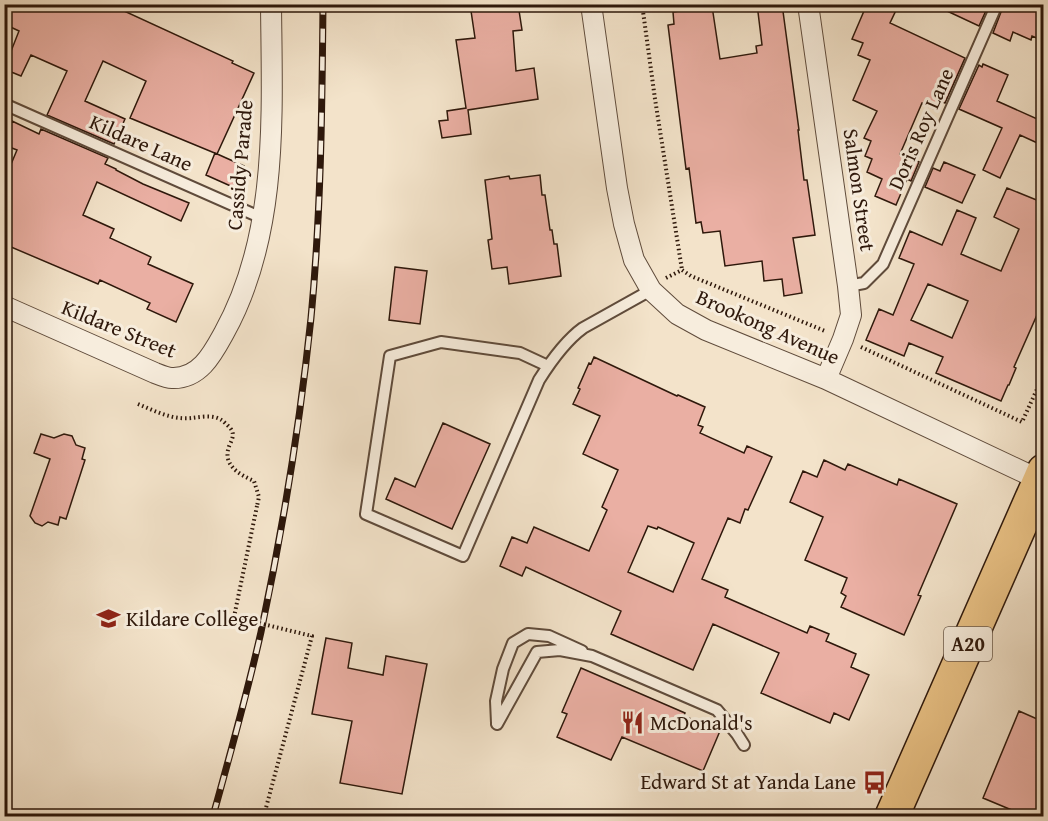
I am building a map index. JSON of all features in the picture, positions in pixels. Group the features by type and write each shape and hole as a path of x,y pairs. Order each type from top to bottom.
{"highway":[{"name":"A20","path":"892,816 1042,475"}],"street":[{"name":"Brookong Avenue","path":"591,4 624,224 634,260 650,288 677,314 706,330 826,379 1042,475"},
{"name":"Salmon Street","path":"808,4 851,315 826,379"},
{"name":"Cassidy Parade","path":"212,355 228,326 245,286 258,242 270,149 271,5"},
{"name":"Kildare Street","path":"4,306 152,372 171,378 186,376 200,369 212,355"}],"lane":[{"name":"Doris Roy Lane","path":"848,286 864,283 883,264 997,4"},
{"name":"Kildare Lane","path":"4,104 262,218"},
{"path":"548,366 520,353 441,342 390,356 366,514 463,556 539,380 548,366 575,334 650,288"},
{"path":"592,656 560,650 537,652 497,724 496,701 503,669 513,643 528,634 549,636 717,710 744,746"}],"path":[{"name":"Brookong Avenue","path":"642,4 682,270"},
{"path":"650,288 682,270 691,276 805,322 1022,422 1044,374"},
{"path":"138,404 178,418 203,416 220,419 232,430 233,439 227,453 228,459 231,466 238,472 254,481 259,497 234,616 312,636 264,816"},
{"path":"335,816 340,816"}],"building":[{"path":"4,4 109,4 233,61 232,63 254,73 217,154 130,118 146,81 103,61 85,101 125,119 114,144 47,115 67,71 31,55 21,76 4,69 19,31 4,24"},
{"path":"470,4 518,4 522,30 513,31 516,71 534,68 538,99 468,110 471,134 442,138 439,121 448,120 447,111 466,108 456,40 475,38"},
{"path":"757,4 782,4 804,180 807,180 815,235 793,238 802,293 784,296 782,279 764,281 762,261 725,266 720,231 703,233 701,222 696,223 689,168 686,169 668,25 674,24 673,12 712,6 720,59 757,53 756,46 762,45"},
{"path":"867,4 899,4 890,23 965,58 945,103 940,101 936,110 922,103 900,154 919,162 911,181 907,179 896,205 875,196 882,179 867,172 872,159 865,156 871,141 864,138 877,111 853,100 870,60 858,55 863,43 852,39"},
{"path":"932,4 989,4 979,26"},
{"path":"1004,4 1044,4 1044,41 1032,36 1031,40 1013,32 1010,41 993,33"},
{"path":"983,64 1008,75 997,101 1044,122 1044,146 1020,135 1000,178 983,170 1002,128 959,109 979,65 982,67"},
{"path":"12,121 39,134 41,129 108,158 105,164 143,184 189,203 181,221 97,182 83,215 114,229 110,238 151,257 148,264 193,284 176,322 147,309 150,303 100,280 98,284 4,244 4,181 17,150 4,145 4,139"},
{"path":"215,153 244,166 235,188 206,175"},
{"path":"944,162 975,175 962,203 925,187 933,168 940,171"},
{"path":"540,175 550,230 552,230 554,244 557,244 561,276 509,284 507,267 492,269 488,240 492,239 485,180 509,176 510,179"},
{"path":"1007,188 1044,203 1044,299 1001,401 936,373 943,357 909,343 904,356 866,340 879,309 893,315 914,264 899,258 910,231 942,245 957,210 976,218 961,254 1001,271 1019,229 994,217","holes":["928,284 968,301 952,338 911,320"]},
{"path":"395,267 427,271 420,324 389,320"},
{"path":"594,357 705,407 698,425 703,427 700,433 744,453 747,446 772,457 740,523 728,518 702,579 728,590 725,597 807,633 810,626 829,634 826,641 856,654 851,667 869,675 849,720 834,713 830,723 761,693 779,653 713,624 693,670 611,634 621,611 526,567 522,576 500,566 512,537 527,543 534,527 589,551 607,510 602,507 618,470 583,454 600,416 573,404 589,363 591,364","holes":["648,526 657,529 658,527 694,543 673,592 628,572"]},
{"path":"443,423 490,444 452,529 386,499 395,478 415,487"},
{"path":"41,434 54,438 64,434 72,436 76,445 85,448 82,459 85,460 66,519 60,517 58,525 48,522 42,526 35,523 30,516 50,459 34,453"},
{"path":"824,460 845,470 848,464 897,485 899,479 957,504 918,595 921,596 904,635 841,607 846,596 841,593 847,578 805,560 823,517 790,502 803,471 817,477"},
{"path":"326,638 352,643 348,668 383,675 386,656 427,664 402,794 340,783 352,721 312,714"},
{"name":"McDonald's","path":"581,668 685,713 684,716 720,731 703,771 622,737 611,760 557,737 567,714 562,712"},
{"path":"1019,711 1044,722 1044,802 1038,816 1026,816 983,798"}],"railway":[{"path":"213,816 261,632 284,515 302,397 317,239 323,4"}],"place":[{"name":"Kildare College","path":"108,619"},
{"name":"McDonald's","path":"632,723"},
{"name":"Edward St at Yanda Lane","path":"874,782"}]}
